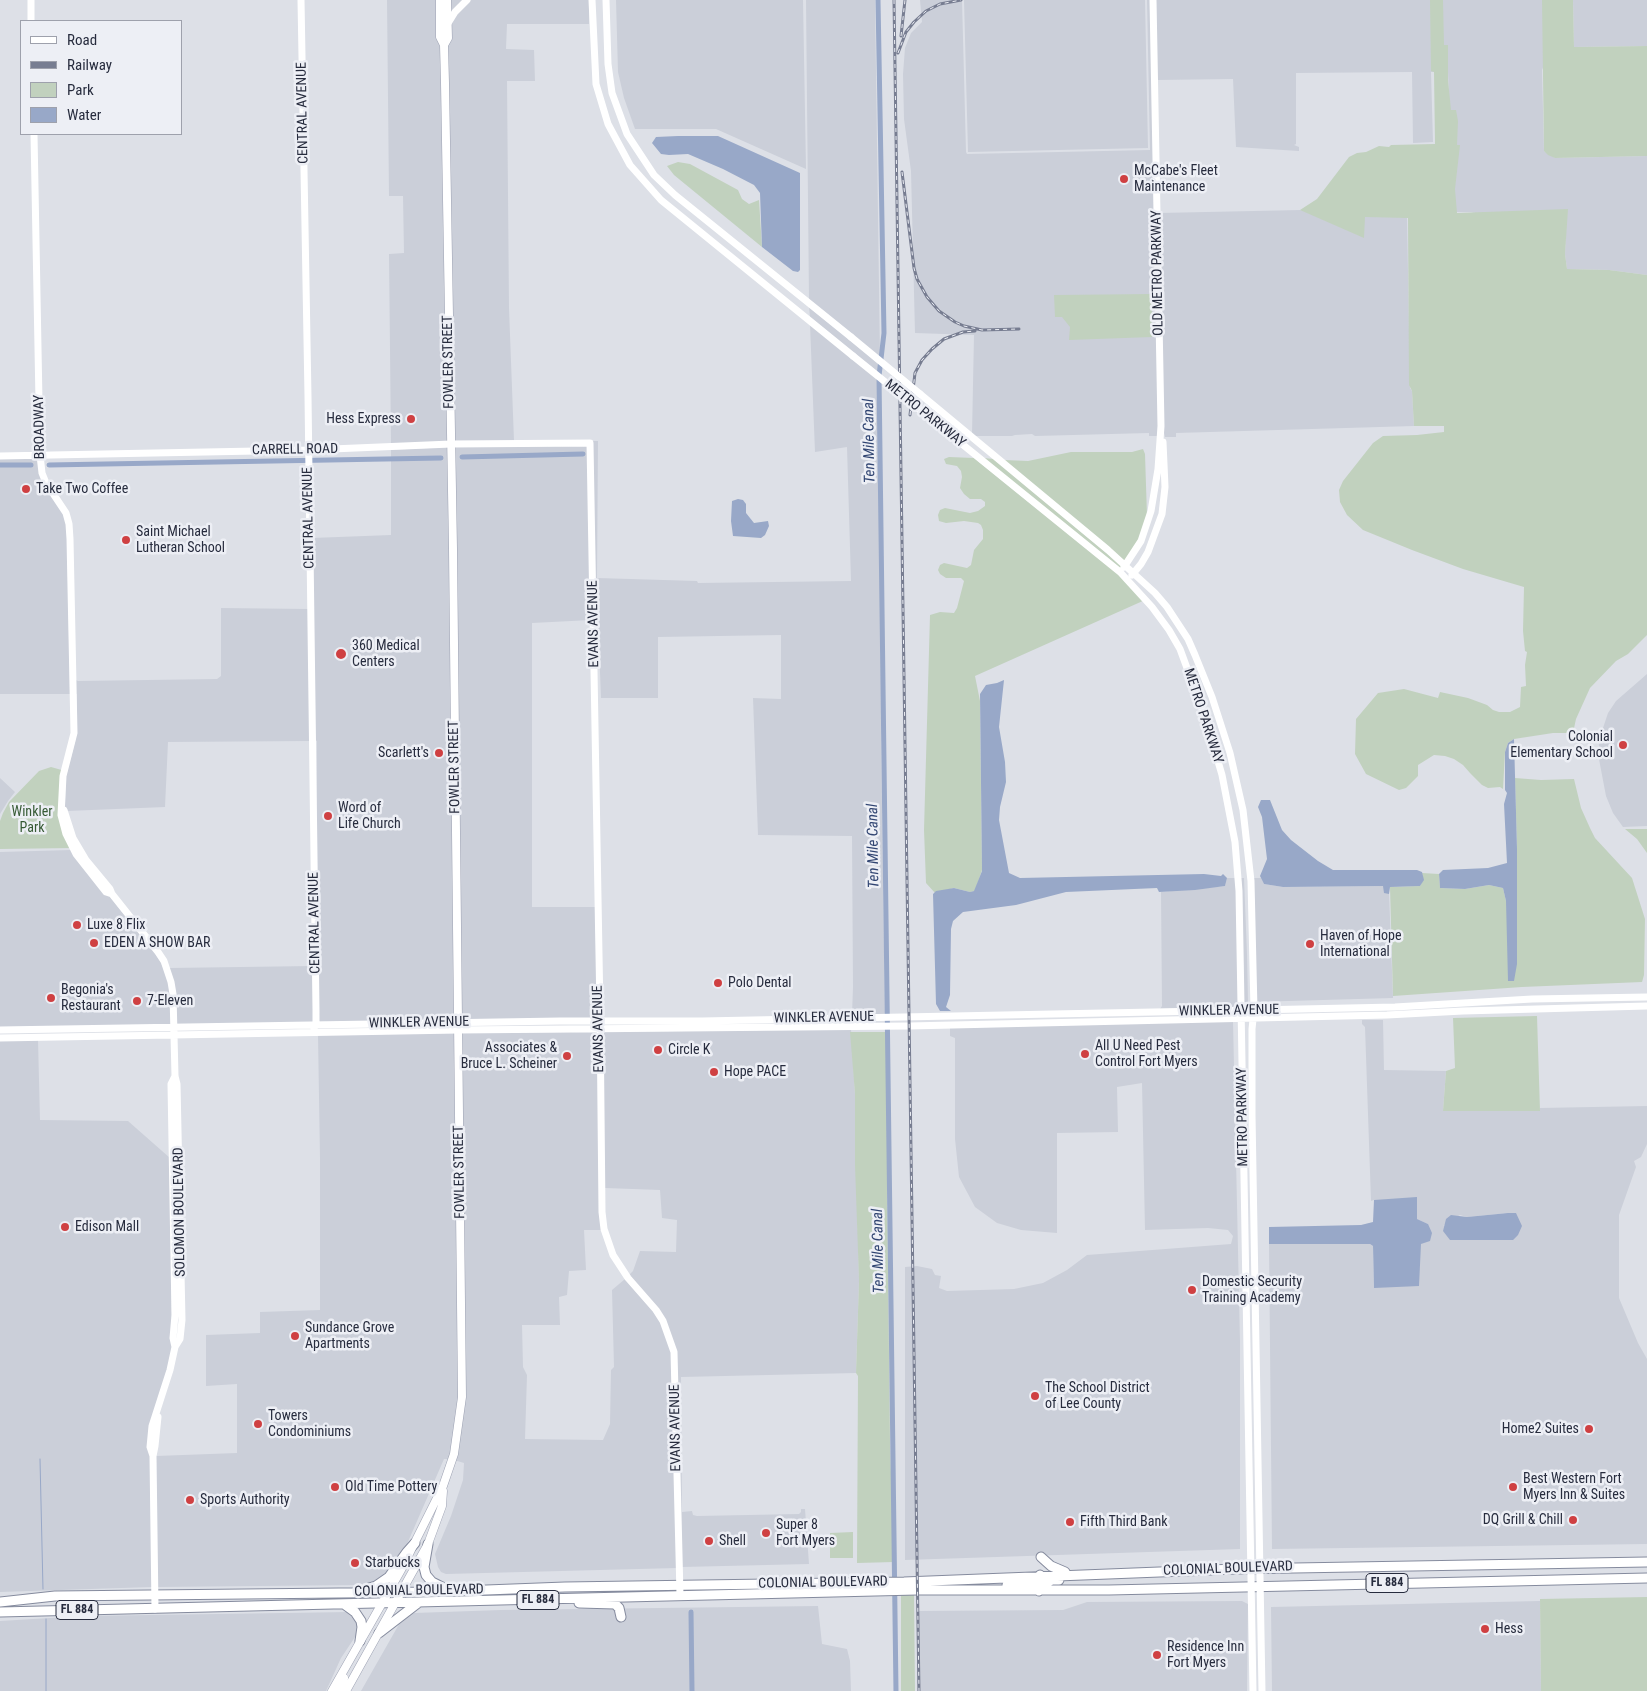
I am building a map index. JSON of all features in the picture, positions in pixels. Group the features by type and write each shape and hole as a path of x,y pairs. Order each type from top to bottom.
{"highway":[{"path":"356,1592 376,1586 384,1581 416,1543"},
{"path":"428,1544 424,1567 426,1575 432,1582 451,1591"},
{"path":"1042,1557 1051,1566 1070,1574"},
{"name":"COLONIAL BOULEVARD","path":"904,1586 1070,1574 1255,1568 1647,1562"},
{"path":"1039,1591 1044,1584 1052,1580 1120,1577 1133,1572"},
{"path":"980,1590 1000,1585 1032,1584 1040,1576"},
{"name":"COLONIAL BOULEVARD","path":"0,1602 55,1596 402,1592 680,1585 807,1588 904,1586 1039,1591 1647,1578"},
{"name":"COLONIAL BOULEVARD","path":"0,1612 785,1593 825,1583 885,1586"},
{"path":"0,1597 55,1596"},
{"path":"570,1598 580,1603 615,1604 619,1608 620,1617"},
{"path":"378,1633 419,1602"},
{"path":"344,1604 355,1612 361,1620 360,1641"}],"main road":[{"name":"FOWLER STREET","path":"332,1691 416,1543 443,1486 454,1454 460,1419 463,1379 451,444 444,45 440,37 440,0"},
{"name":"FOWLER STREET","path":"444,45 448,38 447,0"},
{"name":"FOWLER STREET","path":"346,1691 428,1544 442,1506 443,1486"},
{"path":"338,1691 344,1678 346,1664"}],"street":[{"path":"31,0 32,20"},
{"name":"CENTRAL AVENUE","path":"301,0 316,1025"},
{"path":"447,25 454,12 467,0"},
{"name":"METRO PARKWAY","path":"592,0 596,84 608,124 630,165 661,200 1120,572 1161,618 1180,649 1205,717 1220,767 1231,816 1238,876 1255,1568"},
{"name":"METRO PARKWAY","path":"606,0 608,64 612,93 627,134 654,175 675,195 851,337 1126,565 1167,607 1188,639 1212,697 1230,753 1243,810 1250,860 1254,1010 1252,1131 1255,1586 1253,1691"},
{"name":"OLD METRO PARKWAY","path":"1120,572 1141,541 1148,522 1158,469 1161,426 1152,0"},
{"name":"BROADWAY","path":"34,135 40,455 44,478 64,508 70,529 74,733 65,771"},
{"name":"OLD METRO PARKWAY","path":"1128,580 1142,563 1162,514 1165,485 1164,448 1161,426"},
{"name":"CARRELL ROAD","path":"0,456 308,452 451,444 590,443"},
{"name":"EVANS AVENUE","path":"590,443 600,1021 601,1200 604,1228 610,1248 628,1278 656,1310 663,1321 675,1359 680,1595"},
{"path":"1158,469 1162,473 1165,485"},
{"name":"SOLOMON BOULEVARD","path":"65,771 62,788 62,807 77,845 86,860 164,961 173,994 175,1076 171,1084 175,1315 173,1338 175,1348 158,1407 156,1446 153,1456 155,1609"},
{"name":"WINKLER AVENUE","path":"0,1030 308,1033 600,1021 702,1021 1386,1007 1532,999 1647,996"},
{"name":"WINKLER AVENUE","path":"0,1038 316,1025 600,1029 900,1026 1387,1015 1647,1006"},
{"path":"1050,1023 1053,1018 1058,1016 1088,1013"},
{"path":"973,1024 990,1020 995,1015"},
{"path":"308,1033 316,1025"},
{"name":"METRO PARKWAY","path":"1255,1586 1262,1691"}],"shaded area":[{"path":"387,0 437,0 442,49 448,442 391,445 389,254 404,253 403,196 389,196"},
{"path":"449,0 589,0 589,24 507,24 506,49 534,50 535,81 507,81 509,308 514,441 453,442 447,50 450,37"},
{"path":"616,0 803,0 806,169 716,129 635,129 624,98 618,72"},
{"path":"806,0 875,0 880,358 809,300"},
{"path":"920,0 962,0 967,154 1150,150 1147,0 1150,0 1159,213 1301,210 1407,215 1410,388 1412,391 1414,426 1176,433 1176,437 1165,437 1163,428 1157,436 1149,436 1149,433 1035,436 1032,434 975,436 972,434 974,335 915,333 911,171 904,119 903,74 905,48 911,33 922,22"},
{"path":"964,0 1145,0 1148,148 968,152"},
{"path":"1156,0 1571,0 1542,70 1544,151 1555,158 1647,156 1647,275 1609,270 1567,269 1565,254 1566,234 1471,212 1453,212 1448,72 1431,72 1433,142 1413,143 1412,72 1296,73 1296,144 1294,145 1299,147 1299,151 1236,147 1233,79 1157,80"},
{"path":"1573,0 1647,0 1647,46 1574,47"},
{"path":"809,307 880,365 880,374 810,317"},
{"path":"810,324 880,381 881,739 885,1015 852,1015 852,836 758,835 753,698 781,699 781,635 658,637 658,698 601,698 598,620 596,619 592,441 598,441 597,578 697,581 698,583 851,581 847,447 815,452"},
{"path":"588,446 591,620 532,623 532,907 595,907 598,1018 461,1020 454,447"},
{"path":"449,447 456,1020 318,1022 317,741 315,740 312,538 391,535 391,450"},
{"path":"38,458 67,524 70,694 0,694 0,459"},
{"path":"221,608 308,609 310,741 168,742 165,807 67,811 65,807 66,776 77,730 76,680 217,679 221,676"},
{"name":"Colonial Elementary School","path":"1647,674 1647,826 1623,827 1613,813 1606,796 1598,754 1600,737 1608,713 1616,701"},
{"path":"0,778 15,792 0,814"},
{"path":"71,850 149,944 161,963 166,973 171,994 172,1025 0,1027 0,852"},
{"path":"1227,878 1236,878 1239,1003 1236,1003 1233,1008 1160,1009 1162,1006 1161,892 1225,886"},
{"path":"1241,878 1244,878 1248,1002 1244,1002"},
{"path":"1250,878 1261,878 1264,884 1283,887 1383,886 1389,894 1389,892 1393,998 1253,1002"},
{"path":"313,966 314,1022 177,1025 169,968"},
{"path":"1362,1020 1383,1020 1384,1070 1446,1071 1443,1111 1647,1106 1647,1144 1641,1157 1634,1161 1636,1167 1619,1215 1619,1298 1638,1343 1647,1359 1647,1544 1272,1549 1269,1244 1370,1244 1373,1246 1374,1288 1421,1244 1428,1224 1374,1200 1371,1201 1365,1027 1362,1024","holes":["1508,1213 1443,1226 1460,1215 1467,1217"]},
{"path":"1233,1021 1240,1342 1240,1549 905,1560 905,1267 917,1266 932,1269 935,1275 941,1276 939,1288 947,1291 1014,1289 1043,1283 1067,1270 1087,1255 1231,1244 1233,1236 1228,1230 1208,1228 1145,1230 1142,1083 1117,1087 1118,1132 1057,1133 1057,1233 1021,1230 997,1223 975,1207 959,1177 955,1139 955,1038 950,1036 950,1028"},
{"path":"851,1029 855,1094 859,1281 856,1373 681,1377 682,1512 692,1511 693,1515 697,1516 799,1514 801,1509 805,1509 809,1564 682,1567 674,1343 629,1275 633,1271 640,1251 676,1252 677,1220 662,1218 660,1190 605,1188 604,1194 602,1032"},
{"path":"597,1032 602,1230 584,1230 586,1270 569,1271 567,1295 559,1297 560,1325 522,1325 523,1367 527,1375 525,1439 603,1440 610,1424 611,1370 614,1367 612,1290 625,1279 661,1322 671,1352 677,1568 446,1574 441,1572 438,1567 435,1554 451,1516 463,1480 464,1463 454,1460 465,1379 461,1033"},
{"path":"456,1033 460,1397 450,1459 444,1459 404,1551 392,1568 375,1583 362,1585 157,1587 156,1456 237,1453 237,1384 206,1386 206,1335 260,1333 260,1312 320,1310 318,1035"},
{"path":"38,1040 40,1120 128,1121 170,1158 172,1347 150,1456 152,1587 0,1592 0,1041"},
{"path":"1242,1601 1248,1604 1247,1691 917,1691 917,1611 1063,1610 1087,1602"},
{"path":"1540,1601 1541,1691 1272,1691 1271,1607"},
{"path":"818,1606 822,1644 847,1649 850,1661 851,1691 361,1691 402,1619 414,1613"},
{"path":"350,1612 357,1617 359,1631 341,1658 326,1691 0,1691 0,1621 83,1616"}],"green space":[{"path":"1430,0 1443,0 1444,45 1448,45 1448,80 1451,110 1456,110 1458,121 1457,145 1460,145 1455,189 1457,213 1568,209 1565,254 1567,269 1609,270 1647,275 1647,635 1628,654 1616,661 1590,688 1576,719 1573,733 1553,733 1514,739 1508,743 1505,752 1503,789 1500,787 1488,788 1482,785 1463,765 1454,759 1434,755 1418,765 1418,776 1406,788 1399,790 1366,774 1355,754 1356,719 1378,693 1404,689 1438,698 1440,692 1468,698 1499,712 1510,712 1520,707 1521,687 1526,686 1525,665 1527,652 1525,651 1523,631 1524,587 1463,569 1412,550 1363,530 1347,515 1340,502 1339,490 1343,481 1373,443 1383,436 1444,432 1444,426 1414,426 1412,391 1409,385 1408,218 1365,217 1364,238 1300,210 1317,199 1349,157 1357,153 1366,152 1379,146 1435,144"},
{"path":"1542,0 1573,0 1574,47 1647,46 1647,156 1555,158 1544,151"},
{"path":"678,162 690,164 738,190 742,199 749,204 759,200 762,247 674,175 667,166"},
{"path":"1152,294 1152,337 1069,340 1070,327 1062,317 1055,317 1054,295"},
{"path":"1143,449 1145,454 1147,516 1139,540 1125,561 1004,460 1028,461 1071,452 1132,452"},
{"path":"949,457 974,458 1118,574 1145,600 975,676 980,701 982,870 975,891 970,892 954,888 935,893 926,883 924,830 930,615 940,612 954,613 964,581 961,578 946,578 940,574 938,570 940,565 944,563 967,568 971,565 974,550 983,539 983,530 978,523 964,521 946,523 939,521 938,515 940,510 945,508 970,513 978,511 985,506 985,502 981,499 970,499 964,494 960,488 961,471 957,466 946,464 944,459"},
{"path":"983,458 994,459 1122,566 1120,568"},
{"name":"Winkler Park","path":"51,767 65,771 61,815 73,848 0,849 0,821 9,802 39,771"},
{"path":"1515,778 1541,780 1574,779 1581,808 1595,838 1632,878 1645,919 1644,975 1642,982 1522,987 1393,996 1390,887 1420,886 1423,880 1422,873 1439,874 1440,888 1465,889 1489,885 1503,888 1506,901 1517,849"},
{"path":"1625,829 1647,829 1647,853 1637,839"},
{"path":"1537,1016 1540,1111 1443,1111 1446,1071 1455,1068 1453,1018"},
{"path":"850,1032 888,1032 887,1179 890,1442 894,1562 857,1563 858,1376 856,1373 859,1281 855,1165 855,1094"},
{"path":"853,1532 853,1558 830,1558 830,1533"},
{"path":"901,1595 914,1595 915,1691 901,1691"},
{"path":"1647,1597 1647,1691 1541,1691 1540,1599"}],"water":[{"path":"718,136 800,173 800,270 798,272 793,271 762,247 760,193 754,185 688,154 661,154 652,143 656,137"},
{"path":"743,500 746,504 746,513 754,523 768,521 769,526 765,535 761,538 733,536 731,521 732,501"},
{"path":"1004,680 999,727 1005,762 1006,782 999,820 1009,873 1020,878 1204,874 1221,876 1223,874 1227,878 1225,886 1195,890 1159,892 1157,888 1066,892 1016,905 963,912 953,921 951,929 950,995 946,1007 951,1011 940,1011 936,1004 933,894 936,891 954,888 970,892 974,891 982,871 980,694 986,685"},
{"path":"1514,739 1517,849 1517,964 1514,981 1508,981 1506,901 1503,888 1489,885 1465,889 1440,888 1439,874 1443,870 1488,868 1507,863 1504,804 1507,793 1505,790 1505,752 1508,743"},
{"path":"1261,800 1270,800 1282,830 1291,840 1333,870 1417,870 1422,872 1424,880 1420,886 1390,887 1389,894 1384,893 1383,886 1283,887 1264,884 1260,876 1267,859 1262,817 1258,807"},
{"path":"1417,1197 1417,1219 1428,1224 1432,1233 1430,1241 1421,1244 1419,1286 1374,1288 1373,1246 1370,1244 1269,1244 1269,1227 1361,1225 1373,1222 1374,1200"},
{"path":"1516,1213 1522,1226 1518,1235 1513,1240 1450,1240 1443,1231 1446,1219 1451,1215 1467,1217"}],"waterway":[{"name":"Ten Mile Canal","path":"878,0 884,333 879,376 896,1691"},
{"path":"462,457 583,454"},
{"path":"49,465 441,458"},
{"path":"0,465 31,465"},
{"path":"40,1459 43,1589"},
{"path":"691,1612 692,1691"},
{"path":"46,1619 46,1691"}],"railway":[{"path":"894,0 919,1691"},
{"path":"901,36 905,0"},
{"path":"898,53 906,32 926,11 940,4 961,0"},
{"path":"902,172 914,268 917,279 927,297 939,311 964,326 982,330 1019,329"},
{"path":"910,415 915,373 922,360 944,339 963,332 975,331"}],"place":[{"name":"McCabe's Fleet Maintenance","path":"1124,179"},
{"name":"Hess Express","path":"411,419"},
{"name":"Take Two Coffee","path":"26,489"},
{"name":"Saint Michael Lutheran School","path":"126,540"},
{"name":"360 Medical Centers","path":"341,654"},
{"name":"Colonial Elementary School","path":"1623,745"},
{"name":"Scarlett's","path":"439,753"},
{"name":"Word of Life Church","path":"328,816"},
{"name":"Luxe 8 Flix","path":"77,925"},
{"name":"EDEN A SHOW BAR","path":"94,943"},
{"name":"Haven of Hope International","path":"1310,944"},
{"name":"Polo Dental","path":"718,983"},
{"name":"Begonia's Restaurant","path":"51,998"},
{"name":"7-Eleven","path":"137,1001"},
{"name":"Circle K","path":"658,1050"},
{"name":"All U Need Pest Control Fort Myers","path":"1085,1054"},
{"name":"Associates & Bruce L. Scheiner","path":"567,1056"},
{"name":"Hope PACE","path":"714,1072"},
{"name":"Edison Mall","path":"65,1227"},
{"name":"Domestic Security Training Academy","path":"1192,1290"},
{"name":"Sundance Grove Apartments","path":"295,1336"},
{"name":"The School District of Lee County","path":"1035,1396"},
{"name":"Towers Condominiums","path":"258,1424"},
{"name":"Home2 Suites","path":"1589,1429"},
{"name":"Old Time Pottery","path":"335,1487"},
{"name":"Best Western Fort Myers Inn & Suites","path":"1513,1487"},
{"name":"Sports Authority","path":"190,1500"},
{"name":"DQ Grill & Chill","path":"1573,1520"},
{"name":"Fifth Third Bank","path":"1070,1522"},
{"name":"Super 8 Fort Myers","path":"766,1533"},
{"name":"Shell","path":"709,1541"},
{"name":"Starbucks","path":"355,1563"},
{"name":"Hess","path":"1485,1629"},
{"name":"Residence Inn Fort Myers","path":"1157,1655"}]}
